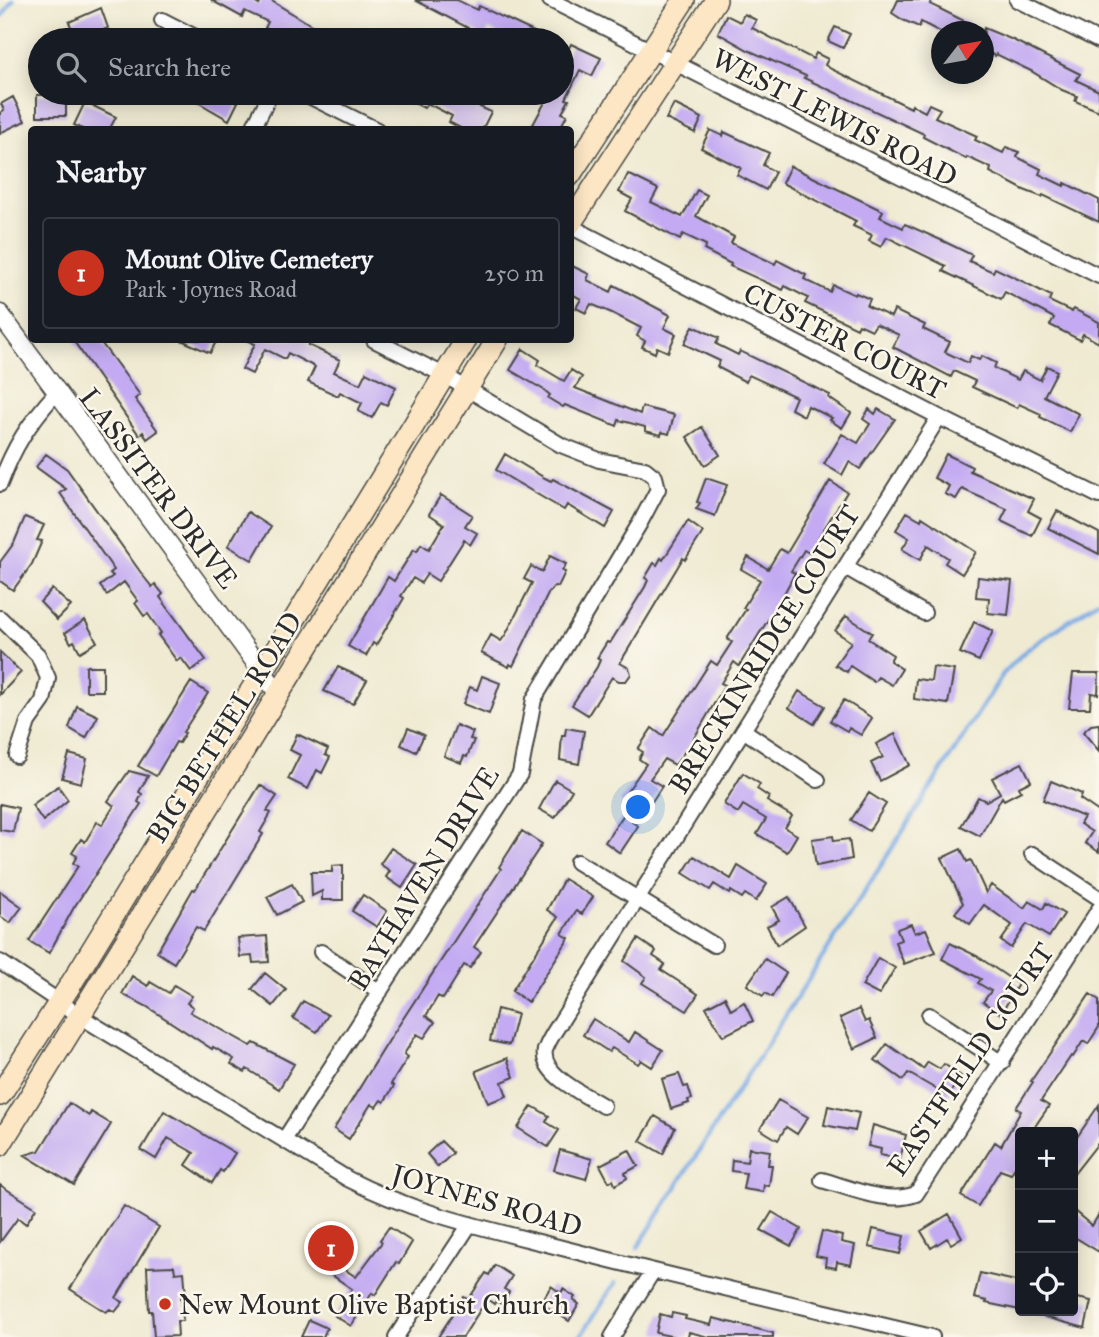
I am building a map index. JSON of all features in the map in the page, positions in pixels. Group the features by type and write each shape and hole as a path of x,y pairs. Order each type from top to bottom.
{"main road":[{"path":"574,169 684,0"},
{"path":"574,219 716,0"},
{"name":"BIG BETHEL ROAD","path":"0,1095 60,1002 464,343"},
{"name":"BIG BETHEL ROAD","path":"0,1145 495,343"}],"street":[{"name":"WEST LEWIS ROAD","path":"550,0 1099,276"},
{"path":"1017,0 1099,41"},
{"path":"162,20 178,28"},
{"path":"255,126 265,105"},
{"path":"327,105 369,126"},
{"name":"CUSTER COURT","path":"574,227 939,417 1099,496"},
{"name":"LASSITER DRIVE","path":"0,314 278,693"},
{"path":"380,343 466,389"},
{"name":"BAYHAVEN DRIVE","path":"284,1140 520,774 534,699 658,489 655,477 645,469 599,460 561,445 466,389"},
{"path":"0,484 9,459 30,422 56,393"},
{"name":"BRECKINRIDGE COURT","path":"603,1106 551,1072 545,1061 545,1051 553,1034 939,417"},
{"path":"845,567 923,613"},
{"path":"0,618 38,655 48,678 43,701 28,722 17,756"},
{"path":"743,730 818,780"},
{"path":"1032,854 1099,898"},
{"path":"577,862 714,945"},
{"name":"EASTFIELD COURT","path":"822,1180 902,1200 916,1194 1099,909"},
{"path":"321,953 380,992"},
{"name":"JOYNES ROAD","path":"0,962 79,1015 371,1191 421,1211 470,1224 653,1271 932,1337"},
{"path":"929,1015 1002,1063"},
{"path":"396,1337 470,1224"},
{"path":"612,1337 653,1271"}],"building":[{"path":"211,0 251,0 259,5 262,0 270,0 316,28 265,28 268,22 245,11 242,17"},
{"path":"415,0 457,0 477,10 479,6 526,28 468,28"},
{"path":"898,0 932,0 930,4 964,21 931,21 931,27 921,22 919,27 892,13"},
{"path":"101,8 108,28 72,28 69,22"},
{"path":"744,14 756,20 752,28 813,59 816,53 828,59 825,65 831,69 911,108 912,105 925,112 929,104 940,109 935,117 977,136 975,140 1003,153 1006,147 1019,152 1017,157 1041,169 1039,174 1099,200 1099,222 1043,195 1042,197 1024,190 990,172 991,168 967,157 966,159 923,137 924,134 804,78 806,76 748,50 718,33 726,15 740,22"},
{"path":"835,27 850,34 843,48 828,41"},
{"path":"994,32 1080,74 1076,80 1099,91 1099,111 1075,101 1077,96 1031,71 996,54 995,56"},
{"path":"574,45 601,58 592,76 580,70 574,82"},
{"path":"13,97 25,121 0,133 0,113 4,110 1,104"},
{"path":"674,104 702,118 695,133 666,119"},
{"path":"37,105 66,105 66,116 37,116"},
{"path":"84,105 91,105 116,117 111,126 74,125"},
{"path":"203,105 236,105 229,120"},
{"path":"431,105 481,105 480,107 491,112 484,126 456,126 449,122 452,116"},
{"path":"544,105 566,105 562,113 567,115 561,126 532,126"},
{"path":"710,130 723,136 724,132 769,153 763,165 775,172 766,190 737,175 741,168 701,148"},
{"path":"790,166 883,211 880,217 903,228 905,224 943,241 972,255 969,261 993,272 995,268 1051,296 1049,301 1072,312 1074,309 1099,322 1099,343 1083,334 1080,340 1050,325 1054,318 1005,292 1001,299 953,276 943,271 946,266 887,237 881,247 869,241 872,235 853,226 856,221 782,183"},
{"path":"628,174 658,189 651,202 682,217 697,190 707,195 696,216 734,237 731,243 775,264 777,260 806,275 804,279 830,292 833,285 870,299 867,306 891,317 894,310 925,325 923,329 950,342 945,352 968,363 971,356 979,360 982,356 996,363 994,368 1018,380 1023,371 1040,380 1047,366 1057,371 1044,396 1079,414 1070,432 1040,417 1041,414 1019,404 1017,408 972,387 975,381 954,371 951,377 893,347 899,335 876,324 872,330 859,324 857,328 805,303 808,298 785,286 783,290 730,266 731,264 704,250 706,245 683,234 680,240 625,211 632,199 619,192"},
{"path":"574,267 589,274 587,280 611,292 614,285 670,315 664,328 676,334 668,352 657,347 655,353 642,347 645,341 637,336 641,328 612,313 591,304 586,313 576,308 581,299 574,295"},
{"path":"693,326 719,338 716,344 738,355 740,351 830,395 829,398 851,413 842,428 830,420 832,418 808,406 804,416 791,409 796,397 749,375 746,382 717,367 720,361 684,344"},
{"path":"75,343 101,343 140,395 135,399 158,431 147,439 143,432 139,435"},
{"path":"188,343 215,343 210,353"},
{"path":"253,343 310,343 308,345 340,360 334,372 360,384 366,372 396,387 387,405 381,402 372,418 358,411 362,403 340,392 338,396 308,382 315,367 288,353 285,359 265,349 252,374 242,369 255,344"},
{"path":"523,349 540,360 537,365 564,381 571,370 582,377 575,388 640,414 642,407 674,415 669,434 645,431 645,427 619,420 617,426 565,405 563,407 548,398 550,395 544,390 510,370"},
{"path":"869,409 875,414 878,409 895,419 860,469 849,462 842,475 824,464 842,434 858,443 870,424 863,419"},
{"path":"702,427 720,455 705,465 687,437"},
{"path":"46,454 67,469 144,577 152,587 155,584 163,594 160,597 206,660 191,671 181,658 177,661 158,635 161,633 148,614 144,616 135,603 138,601 124,582 107,595 100,586 113,576 110,573 114,570 60,493 66,489 36,467"},
{"path":"505,454 545,478 551,481 553,479 614,512 605,528 567,505 564,510 496,470"},
{"path":"946,454 972,467 970,471 1034,499 1028,511 1041,518 1032,536 1001,521 1007,509 962,489 956,499 945,494 949,486 934,478"},
{"path":"706,478 727,485 715,516 696,509"},
{"path":"830,481 847,492 809,553 804,550 791,571 795,573 780,601 739,666 734,662 721,683 725,685 693,740 675,765 664,759 650,779 662,786 651,803 646,800 632,822 638,826 620,853 605,842 629,807 620,802 646,764 639,759 643,752 638,749 652,728 663,736 711,661 717,665 732,642 727,639 760,580 741,569 748,557 768,569 780,549 787,553"},
{"path":"441,495 472,515 465,526 477,533 470,545 464,540 438,581 427,574 421,583 413,578 376,645 373,643 366,656 348,646 388,577 394,581 414,549 417,551 421,544 429,549 444,524 429,514"},
{"path":"1057,511 1099,533 1099,554 1048,528"},
{"path":"248,512 271,527 252,560 228,546"},
{"path":"907,512 921,520 922,517 976,552 962,574 945,563 948,558 928,545 920,560 902,549 909,538 896,530"},
{"path":"25,517 44,525 37,540 42,541 32,564 13,590 0,581 0,562 14,543"},
{"path":"688,521 703,532 685,560 683,558 620,663 629,668 631,674 626,681 612,677 588,715 572,705 597,667 600,660 597,658 607,642 610,643 645,587 648,580 645,578 654,563 657,565 661,558 663,560"},
{"path":"550,556 566,564 562,571 565,572 558,587 554,586 549,592 513,666 510,664 509,667 481,653 491,635 501,641 506,634 532,583 524,579 531,566 542,572"},
{"path":"978,577 1012,581 1008,615 988,613 989,598 976,597"},
{"path":"52,589 71,606 57,620 40,602"},
{"path":"846,616 872,633 868,639 893,655 890,661 902,669 892,685 878,677 874,682 850,666 847,672 835,665 851,642 835,631"},
{"path":"85,620 97,642 80,652 74,641 71,643 65,633"},
{"path":"974,622 993,631 979,661 960,653"},
{"path":"0,652 21,672 0,695"},
{"path":"86,666 103,666 103,691 86,691"},
{"path":"338,667 367,680 353,704 324,691"},
{"path":"933,667 954,670 948,704 914,699 916,679 931,681"},
{"path":"1073,673 1099,673 1098,694 1091,693 1090,708 1069,708"},
{"path":"482,676 500,683 489,714 463,704 470,687 477,690"},
{"path":"191,682 208,693 156,776 138,766"},
{"path":"799,691 825,706 814,724 789,708"},
{"path":"844,700 872,718 861,735 849,728 847,731 830,721"},
{"path":"77,706 98,716 86,738 69,728"},
{"path":"1099,724 1099,751 1083,732 1091,725"},
{"path":"456,725 473,732 470,739 474,740 467,757 464,756 461,763 444,756"},
{"path":"408,728 424,735 416,752 401,745"},
{"path":"566,728 584,731 579,764 560,760 562,735 565,735"},
{"path":"297,734 328,749 325,755 330,757 322,773 317,770 308,789 288,779 300,755 290,750"},
{"path":"895,734 910,765 880,781 871,763 883,757 876,744"},
{"path":"69,754 87,759 81,783 62,778"},
{"path":"1022,763 1031,781 1019,787 1021,791 1004,800 1002,797 980,836 961,826 978,797 986,801 1000,793 992,778"},
{"path":"129,771 148,776 139,792 142,794 138,802 141,804 73,909 49,953 29,941 78,866 73,863 77,856 72,853 81,839 85,842 97,822 102,825 114,806 108,801"},
{"path":"743,773 760,784 757,789 769,797 767,801 792,816 785,828 797,835 787,852 757,834 766,819 743,805 738,813 724,804"},
{"path":"555,780 572,790 555,818 539,809"},
{"path":"1051,781 1082,794 1080,799 1099,812 1099,852 1085,843 1092,832 1080,824 1084,817 1043,800"},
{"path":"260,785 277,796 267,811 271,813 260,832 263,834 204,931 196,927 174,963 157,952 193,889 195,890"},
{"path":"58,786 68,800 43,821 32,805"},
{"path":"869,793 886,804 869,831 851,820"},
{"path":"0,804 18,808 13,832 0,830"},
{"path":"522,831 542,844 474,947 481,952 470,968 464,965 443,999 438,996 426,1016 435,1022 424,1038 417,1034 404,1054 408,1057 391,1084 394,1086 384,1102 381,1100 376,1107 371,1104 349,1139 334,1129 501,869 499,867"},
{"path":"833,836 834,841 849,839 852,859 816,866 812,839"},
{"path":"391,848 417,865 402,888 386,877 390,871 380,864"},
{"path":"961,849 967,862 971,860 986,893 991,885 1024,908 1029,901 1043,909 1046,903 1064,914 1049,937 1027,924 1011,948 1001,941 1012,925 984,905 970,924 955,913 963,903 942,858"},
{"path":"694,856 731,879 738,866 767,884 756,901 745,894 742,898 731,891 730,894 714,884 710,890 683,873"},
{"path":"343,865 343,900 322,900 322,891 312,896 311,872 332,872 332,866"},
{"path":"564,879 593,897 582,914 576,911 562,934 569,938 528,1002 512,991 558,917 547,910"},
{"path":"292,884 302,902 277,915 267,897"},
{"path":"0,891 22,907 10,923 0,916"},
{"path":"363,895 387,911 377,927 352,911"},
{"path":"789,897 805,926 777,945 767,926 779,920 772,907"},
{"path":"911,924 915,933 926,929 936,952 904,964 895,942 901,940 897,929"},
{"path":"267,936 269,962 253,963 252,956 240,957 238,938"},
{"path":"638,939 656,951 653,956 665,964 661,970 698,994 687,1011 642,983 646,977 624,961"},
{"path":"950,943 977,956 1018,984 1001,1014 983,1002 991,991 978,983 981,979 942,959"},
{"path":"878,958 895,968 879,995 862,986"},
{"path":"765,959 786,973 772,997 765,993 763,996 747,985"},
{"path":"265,973 286,990 273,1006 252,989"},
{"path":"132,976 148,986 150,982 169,993 174,985 192,996 187,1003 193,1007 190,1012 251,1046 254,1043 294,1064 279,1089 247,1069 245,1072 231,1064 234,1059 213,1047 212,1049 146,1006 122,994"},
{"path":"1090,994 1099,1000 1099,1027 1088,1044 1083,1041 1073,1057 1071,1056 1041,1101 1049,1106 1034,1127 1015,1127 1015,1167 1011,1174 1000,1170 978,1206 961,1196 995,1142 1001,1146 1021,1111 1016,1108 1033,1082 1031,1081"},
{"path":"725,997 731,1010 744,1002 753,1021 723,1036 706,1007"},
{"path":"303,1001 328,1015 317,1032 293,1018"},
{"path":"497,1009 517,1014 509,1045 490,1041"},
{"path":"859,1009 865,1022 869,1020 877,1038 854,1049 840,1018"},
{"path":"593,1019 629,1042 635,1032 663,1050 652,1067 641,1060 638,1064 612,1048 609,1052 583,1035"},
{"path":"887,1044 923,1069 928,1062 940,1069 944,1064 961,1076 948,1096 908,1073 903,1080 875,1060"},
{"path":"507,1058 514,1077 502,1082 507,1096 488,1103 476,1071"},
{"path":"679,1074 684,1087 688,1086 692,1099 688,1100 689,1103 671,1109 662,1079"},
{"path":"778,1100 808,1117 797,1134 786,1127 778,1140 760,1129"},
{"path":"69,1103 89,1116 91,1112 111,1124 74,1185 25,1155 39,1151"},
{"path":"1099,1105 1099,1142 1078,1169 1078,1136"},
{"path":"532,1106 549,1116 546,1122 559,1130 548,1147 518,1128"},
{"path":"828,1106 859,1113 855,1131 824,1125"},
{"path":"164,1111 235,1153 212,1183 186,1165 194,1153 168,1138 156,1159 141,1150"},
{"path":"655,1116 675,1128 663,1154 640,1141"},
{"path":"873,1125 906,1135 900,1159 880,1155 881,1149 868,1146"},
{"path":"441,1141 453,1153 438,1167 427,1154"},
{"path":"749,1148 770,1151 768,1165 772,1165 769,1186 764,1185 763,1192 743,1189 746,1173 731,1171 732,1160 747,1162"},
{"path":"560,1150 592,1159 586,1179 554,1170"},
{"path":"629,1150 638,1166 625,1173 627,1178 615,1185 613,1180 609,1182 600,1165"},
{"path":"0,1185 36,1208 26,1224 18,1218 0,1242"},
{"path":"124,1206 159,1227 116,1298 123,1302 115,1312 110,1309 106,1312 70,1289"},
{"path":"772,1212 801,1229 791,1246 761,1230"},
{"path":"949,1214 962,1237 951,1244 947,1238 931,1248 921,1231"},
{"path":"1078,1214 1092,1226 1099,1214 1099,1252 1078,1239"},
{"path":"389,1227 412,1242 399,1264 396,1262 375,1295 372,1293 351,1326 335,1316 352,1289 326,1271 332,1261 356,1277 382,1242 380,1240"},
{"path":"873,1229 904,1236 900,1254 869,1247"},
{"path":"822,1231 842,1236 841,1242 855,1245 851,1265 837,1262 836,1268 825,1266 826,1258 816,1256"},
{"path":"495,1265 512,1276 504,1289 509,1292 501,1304 496,1301 494,1304 487,1299 463,1337 438,1337 464,1297 468,1300 486,1273 489,1275"},
{"name":"New Mount Olive Baptist Church","path":"174,1266 175,1273 184,1272 186,1296 181,1296 183,1321 177,1321 178,1336 154,1337 152,1311 149,1311 147,1267"},
{"path":"980,1273 1015,1281 1015,1309 974,1298"},
{"path":"551,1286 561,1293 563,1289 575,1297 573,1300 579,1304 569,1321 541,1303"},
{"path":"1078,1298 1091,1301 1085,1328 1041,1316 1078,1316"},
{"path":"672,1313 711,1325 713,1318 773,1333 773,1337 709,1337 689,1332 688,1337 675,1337 656,1333 660,1314 671,1317"},
{"path":"309,1320 327,1328 323,1337 301,1337"}],"waterway":[{"path":"0,19 13,0"},
{"path":"638,1247 1003,674 1024,652 1099,600"},
{"path":"580,1337 615,1283"}],"place":[{"name":"Mount Olive Cemetery","path":"331,1248"},
{"name":"New Mount Olive Baptist Church","path":"165,1304"}]}
